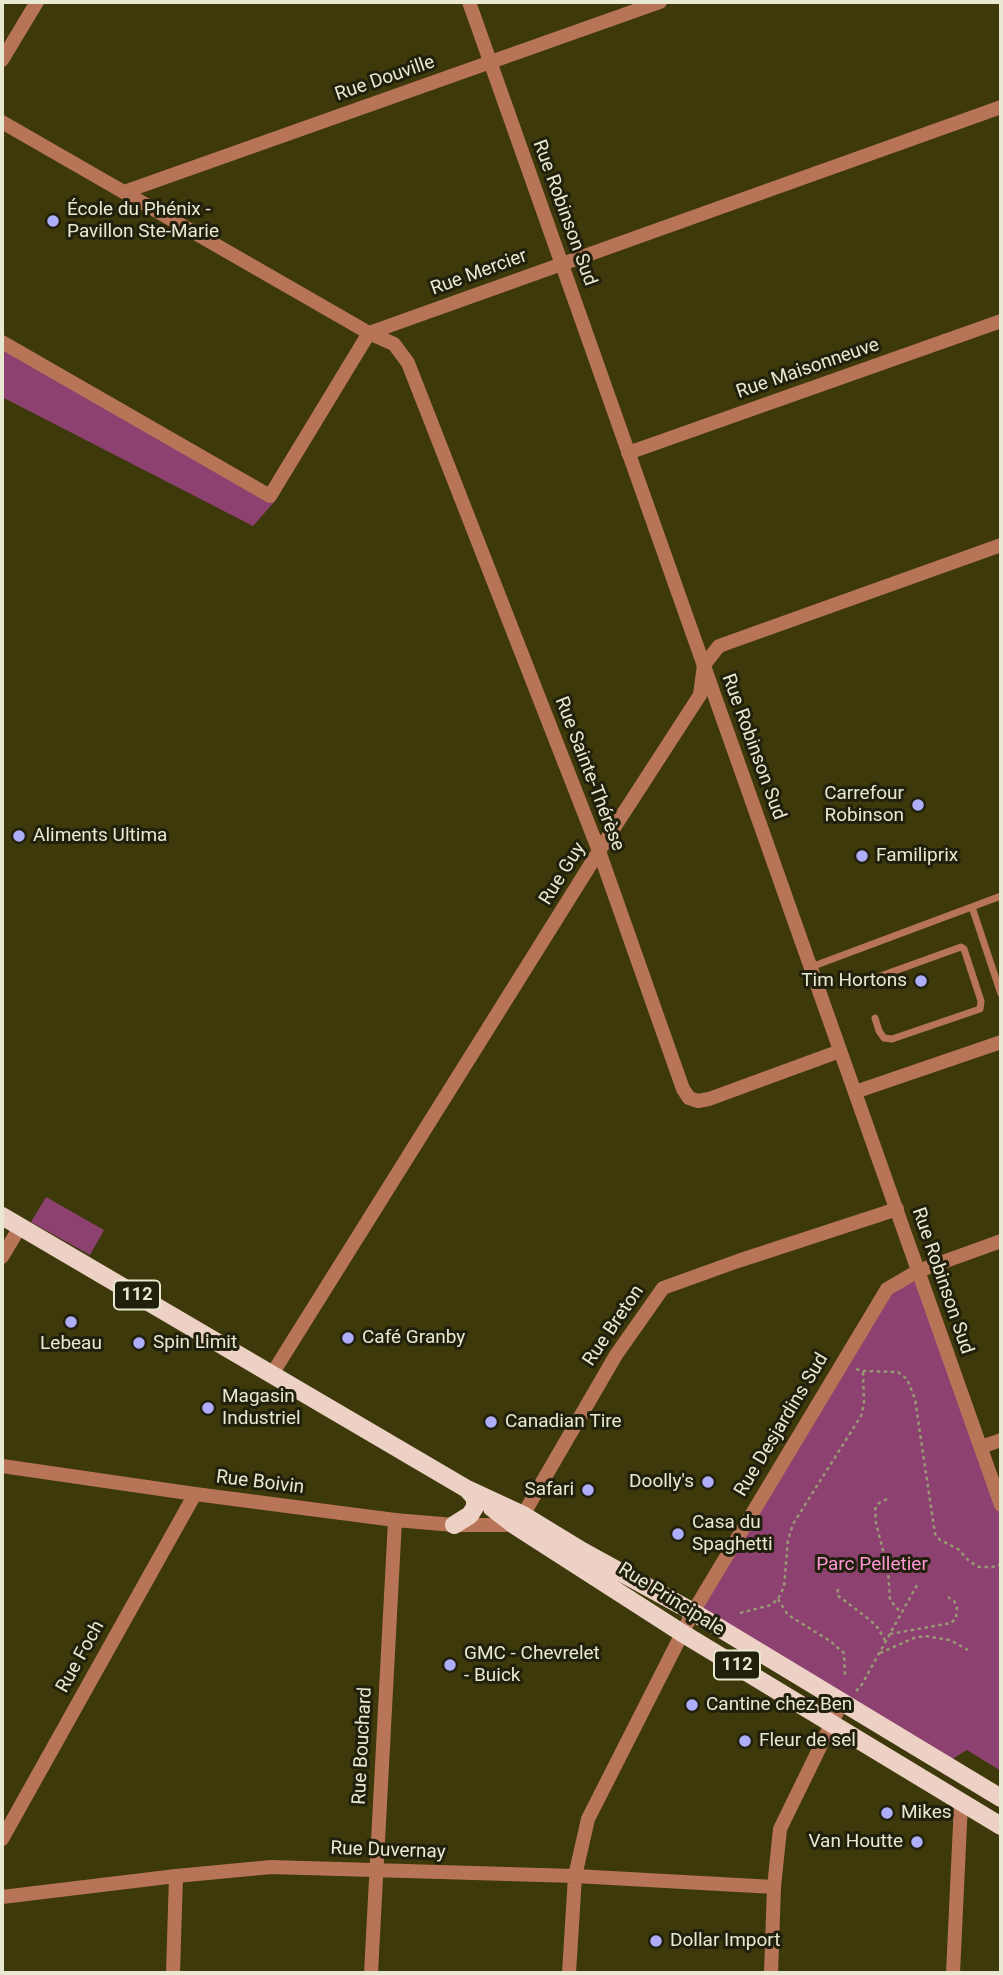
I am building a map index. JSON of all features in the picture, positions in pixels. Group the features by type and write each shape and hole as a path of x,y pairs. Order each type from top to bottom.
{"main road":[{"name":"Rue Principale","path":"2,1216 518,1520 682,1633 1001,1826"},
{"path":"454,1525 470,1515 475,1507 475,1499 467,1489"},
{"name":"Rue Principale","path":"518,1520 582,1551 693,1612 1001,1798"}],"street":[{"path":"2,60 37,2"},
{"name":"Rue Robinson Sud","path":"468,2 1001,1505"},
{"name":"Rue Douville","path":"124,192 660,2"},
{"name":"Rue Mercier","path":"369,333 1001,107"},
{"path":"2,122 369,333 270,496 2,342"},
{"name":"Rue Maisonneuve","path":"628,453 1001,321"},
{"name":"Rue Sainte-Thérèse","path":"369,333 394,344 408,363 599,851 683,1090 690,1098 698,1101 709,1100 840,1051"},
{"path":"704,666 719,646 1001,545"},
{"name":"Rue Guy","path":"272,1374 599,851 700,695 704,666"},
{"path":"855,1092 1001,1042"},
{"name":"Rue Breton","path":"518,1520 616,1356 663,1288 897,1209"},
{"path":"2,1257 20,1227"},
{"name":"Rue Desjardins Sud","path":"569,1973 575,1876 588,1819 693,1612 887,1289 918,1271 1001,1241"},
{"path":"981,1447 1001,1440"},
{"name":"Rue Boivin","path":"2,1466 395,1520 454,1525 518,1520"},
{"name":"Rue Foch","path":"2,1839 195,1494"},
{"name":"Rue Bouchard","path":"371,1973 395,1520"},
{"path":"771,1973 774,1887 780,1829 842,1702"},
{"path":"953,1973 961,1803"},
{"name":"Rue Duvernay","path":"2,1897 271,1867 575,1876 774,1887"},
{"path":"173,1973 176,1876"}],"lane":[{"path":"811,967 1001,896"},
{"path":"972,907 1001,994"},
{"path":"863,982 959,947 964,949 981,1001 980,1009 892,1039 884,1038 875,1018"}],"path":[{"path":"740,1613 771,1605 778,1599 784,1587 788,1540 793,1524 861,1416 864,1404 863,1371 898,1372 907,1379 915,1399 935,1534 979,1567 1001,1564"},
{"path":"887,1499 875,1509 876,1523 886,1556 890,1600 901,1613"},
{"path":"842,1702 862,1686 916,1585"},
{"path":"838,1589 837,1595 870,1620 886,1642"},
{"path":"890,1634 951,1623 956,1618 957,1606 948,1597"},
{"path":"778,1599 788,1615 844,1653 845,1676"},
{"path":"879,1654 925,1636 950,1640 968,1650"}],"green space":[{"path":"2,340 276,500 253,526 2,397"},
{"path":"46,1197 104,1230 90,1255 31,1222"},
{"name":"Parc Pelletier","path":"918,1271 1001,1518 1001,1771 967,1750 949,1761 693,1612 887,1289"}],"place":[{"name":"École du Phénix - Pavillon Ste-Marie","path":"53,221"},
{"name":"Carrefour Robinson","path":"918,805"},
{"name":"Aliments Ultima","path":"19,836"},
{"name":"Familiprix","path":"862,856"},
{"name":"Tim Hortons","path":"921,981"},
{"name":"Lebeau","path":"71,1322"},
{"name":"Café Granby","path":"348,1338"},
{"name":"Spin Limit","path":"139,1343"},
{"name":"Magasin Industriel","path":"208,1408"},
{"name":"Canadian Tire","path":"491,1422"},
{"name":"Doolly's","path":"708,1482"},
{"name":"Safari","path":"588,1490"},
{"name":"Casa du Spaghetti","path":"678,1534"},
{"name":"GMC - Chevrelet - Buick","path":"450,1665"},
{"name":"Cantine chez Ben","path":"692,1705"},
{"name":"Fleur de sel","path":"745,1741"},
{"name":"Mikes","path":"887,1813"},
{"name":"Van Houtte","path":"917,1842"},
{"name":"Dollar Import","path":"656,1941"}]}
